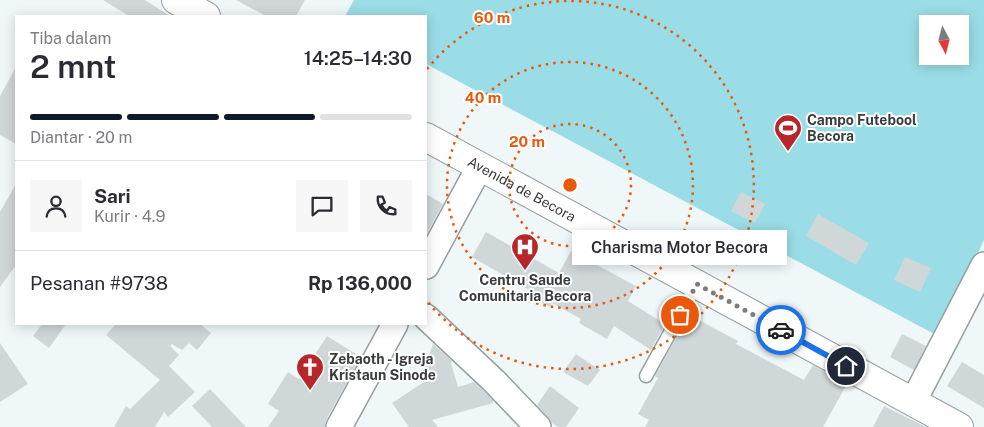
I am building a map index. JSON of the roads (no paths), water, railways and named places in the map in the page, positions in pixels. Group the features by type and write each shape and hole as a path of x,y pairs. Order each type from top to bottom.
{"main road":[{"path":"176,0 204,15"},
{"name":"Avenida de Becora","path":"427,138 958,427"}],"street":[{"path":"427,264 480,166"},
{"path":"912,402 984,265"},
{"path":"427,318 494,381 538,427"},
{"path":"339,427 394,325"}],"lane":[{"path":"646,376 697,284"}],"place":[{"name":"Campo Futebool Becora","path":"788,152"},
{"name":"Centru Saude Comunitaria Becora","path":"525,271"},
{"name":"Charisma Motor Becora","path":"680,315"},
{"name":"Zebaoth - Igreja Kristaun Sinode","path":"310,391"}]}
